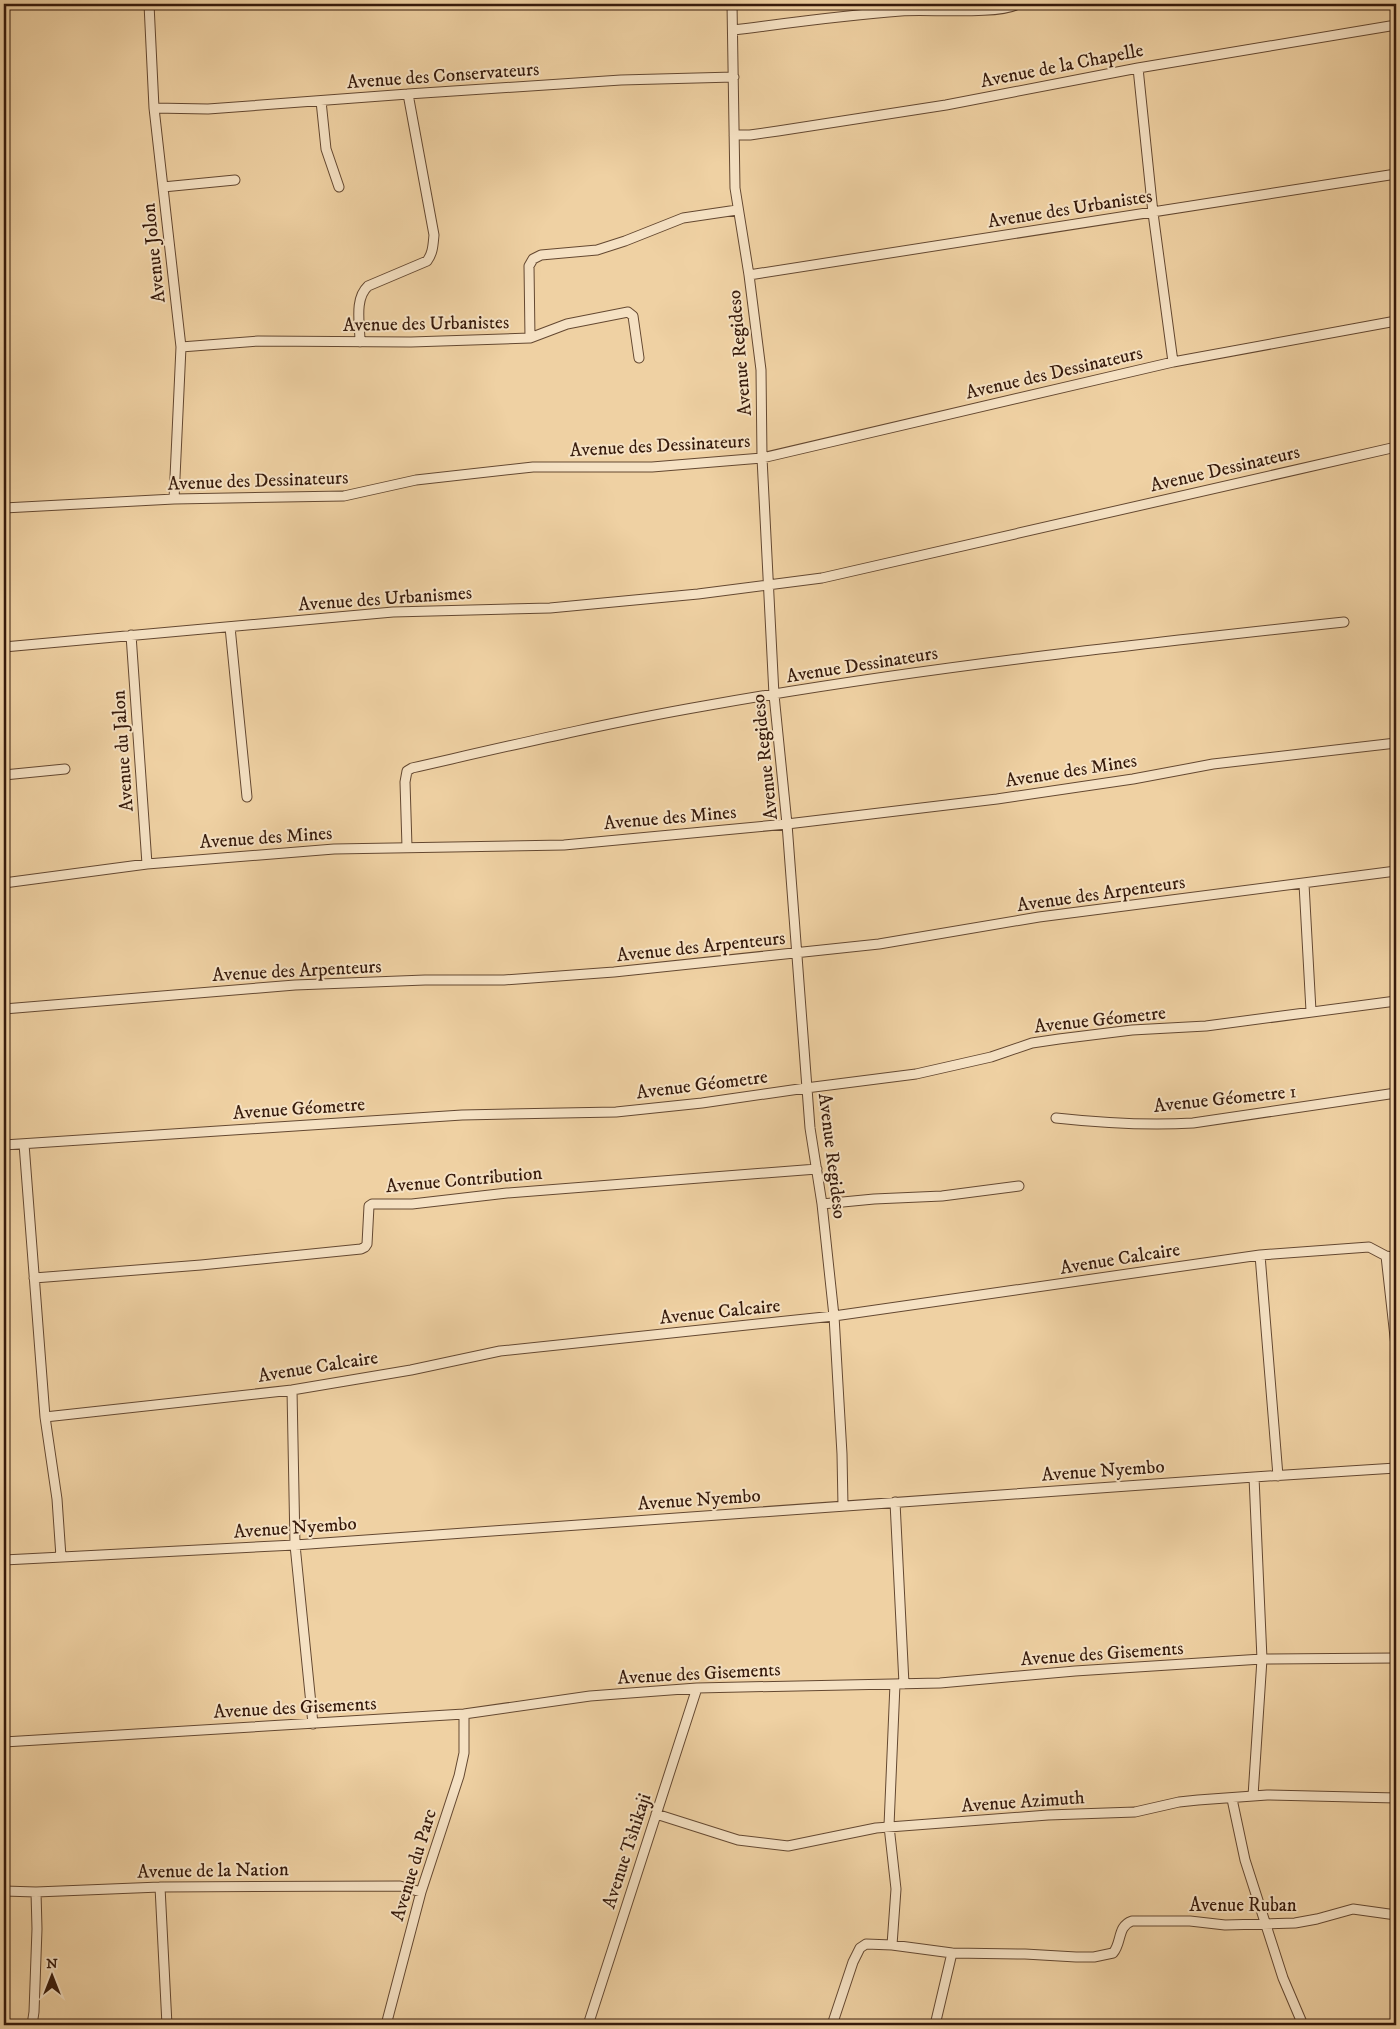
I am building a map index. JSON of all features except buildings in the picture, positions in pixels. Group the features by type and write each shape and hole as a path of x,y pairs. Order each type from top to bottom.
{"street":[{"name":"Avenue Jolon","path":"149,4 154,108 181,347 174,499"},
{"name":"Avenue Regideso","path":"732,4 734,30 735,188 761,378 762,458 774,695 798,953 806,1088 810,1128 822,1204 834,1316 842,1454 842,1506"},
{"path":"734,30 902,11 984,10 1013,7 1018,4"},
{"name":"Avenue de la Chapelle","path":"734,135 778,131 946,105 1138,68 1396,25"},
{"path":"1138,68 1153,213 1173,362"},
{"name":"Avenue des Conservateurs","path":"154,108 208,110 621,80 734,77"},
{"path":"360,342 360,297 363,290 426,260 431,255 433,247 434,235 408,94"},
{"path":"321,101 326,149 339,187"},
{"name":"Avenue des Urbanistes","path":"748,274 1396,174"},
{"path":"163,188 235,180"},
{"name":"Avenue des Urbanistes","path":"181,347 258,341 360,342 530,338 530,266 533,259 541,255 597,250 626,241 683,218 738,210"},
{"path":"530,338 567,324 628,312 633,316 639,358"},
{"name":"Avenue des Dessinateurs","path":"4,508 174,499 344,496 416,480 533,467 652,467 762,458 1173,362 1396,321"},
{"name":"Avenue Dessinateurs","path":"768,585 822,578 1396,447"},
{"name":"Avenue des Urbanismes","path":"4,647 393,612 550,608 698,594 768,585"},
{"name":"Avenue Dessinateurs","path":"407,847 405,782 407,770 412,768 571,732 705,706 774,695 1021,658 1344,622"},
{"path":"230,627 247,797"},
{"name":"Avenue du Jalon","path":"131,635 147,864"},
{"name":"Avenue des Mines","path":"4,883 147,864 334,849 564,845 787,824 997,799 1133,779 1213,764 1396,744"},
{"path":"4,775 65,769"},
{"name":"Avenue des Arpenteurs","path":"4,1008 296,985 425,980 504,980 572,976 878,944 1039,917 1396,871"},
{"path":"1304,884 1311,1011"},
{"name":"Avenue Géometre","path":"4,1145 462,1115 616,1112 702,1103 935,1071 991,1057 1032,1043 1068,1037 1132,1030 1206,1026 1396,1001"},
{"name":"Avenue Géometre 1","path":"1056,1118 1099,1124 1166,1125 1193,1123 1396,1093"},
{"path":"24,1144 45,1417 57,1499 61,1557"},
{"name":"Avenue Contribution","path":"34,1278 202,1265 361,1249 365,1248 366,1244 367,1212 372,1204 412,1204 507,1193 817,1170"},
{"path":"822,1204 874,1199 942,1196 1019,1186"},
{"name":"Avenue Calcaire","path":"45,1417 292,1390 411,1370 500,1351 834,1316 1260,1255 1360,1247 1369,1248 1386,1256 1396,1258"},
{"path":"1260,1255 1278,1476"},
{"path":"1386,1256 1396,1346"},
{"path":"292,1390 295,1545 314,1724"},
{"name":"Avenue Nyembo","path":"4,1560 295,1545 1254,1476 1396,1468"},
{"path":"1253,1796 1262,1659 1254,1476"},
{"path":"892,1945 896,1890 889,1826 900,1684 895,1502"},
{"name":"Avenue des Gisements","path":"4,1742 464,1714 590,1696 696,1688 940,1683 1067,1672 1262,1659 1396,1658"},
{"name":"Avenue Tshikaji","path":"588,2025 696,1688"},
{"name":"Avenue du Parc","path":"386,2025 421,1892 459,1776 464,1754 464,1714"},
{"name":"Avenue Azimuth","path":"656,1814 738,1840 777,1846 800,1845 857,1831 889,1826 1048,1815 1135,1812 1179,1802 1253,1796 1294,1795 1396,1798"},
{"path":"1232,1799 1245,1860 1283,1978 1303,2025"},
{"name":"Avenue de la Nation","path":"4,1891 36,1892 160,1887 400,1886 421,1892"},
{"path":"160,1887 167,2025"},
{"path":"32,2025 37,1938 36,1892"},
{"name":"Avenue Ruban","path":"952,1953 1024,1954 1076,1958 1107,1954 1116,1950 1122,1929 1132,1921 1190,1921 1225,1925 1267,1925 1305,1922 1353,1909 1396,1915"},
{"path":"832,2025 845,1982 860,1948 868,1944 892,1945 952,1953 934,2025"}]}
